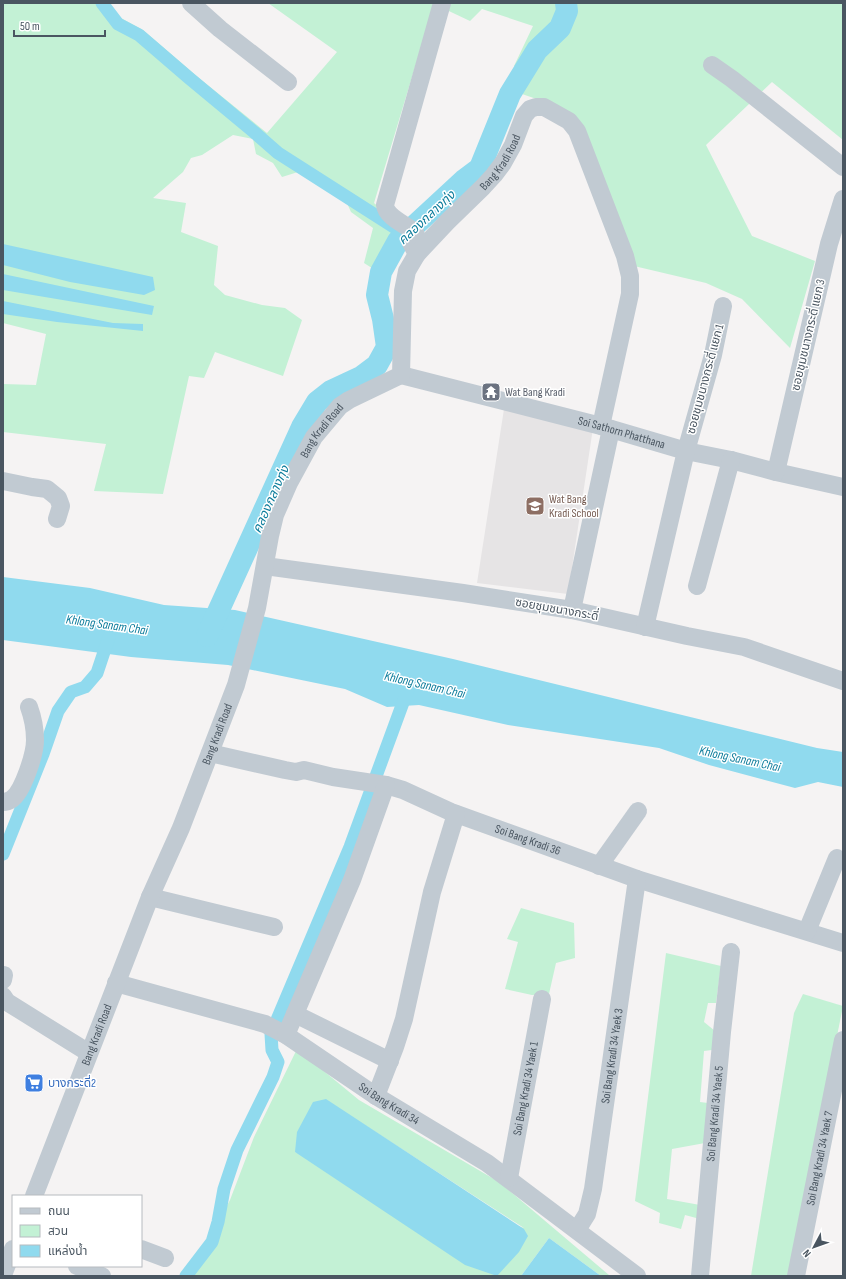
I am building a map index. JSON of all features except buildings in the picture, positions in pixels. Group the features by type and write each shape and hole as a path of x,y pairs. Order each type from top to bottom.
{"street":[{"path":"191,3 232,38 288,82"},
{"path":"417,254 411,243 416,235 410,228 389,215 385,205 442,3"},
{"path":"712,65 732,79 843,167"},
{"name":"Bang Kradi Road","path":"34,1195 116,983 150,897 178,834 236,685 257,608 275,515 289,484 314,437 329,418 345,403 401,375 403,291 407,271 417,254 494,175 513,145 524,116 530,109 536,107 544,107 569,121 577,131 625,256 630,276 630,294 606,427"},
{"name":"ซอยชุมชนางกระดี่ แยก 3","path":"776,472 829,244 843,199"},
{"name":"ซอยชุมชนางกระดี่ แยก 1","path":"645,627 686,451 713,355 723,306"},
{"name":"Soi Sathorn Phatthana","path":"401,375 606,427 686,451 843,487"},
{"path":"572,610 606,427"},
{"path":"697,586 730,460"},
{"path":"3,481 47,489 58,498 61,506 57,519"},
{"name":"ซอยชุมชนางกระดี่","path":"265,566 463,593 572,610 645,627 744,647 843,681"},
{"path":"3,802 11,800 18,793 25,779 35,742 33,717 29,707"},
{"name":"Soi Bang Kradi 36","path":"210,753 285,770 296,772 304,770 379,784 413,794 456,814 637,879 807,931 842,939"},
{"path":"276,1030 295,1014 352,880 379,784"},
{"path":"599,866 638,811"},
{"path":"376,1096 404,1019 432,892 456,814"},
{"path":"807,931 837,858"},
{"name":"Soi Bang Kradi 34 Yaek 3","path":"577,1230 587,1214 593,1189 637,879"},
{"path":"150,897 274,927"},
{"name":"Soi Bang Kradi 34 Yaek 5","path":"700,1276 722,1032 731,952"},
{"name":"Soi Bang Kradi 34","path":"116,983 276,1030 376,1096 465,1149 508,1178 637,1276"},
{"path":"3,996 7,1002 89,1054"},
{"name":"Soi Bang Kradi 34 Yaek 1","path":"508,1178 542,999"},
{"path":"295,1014 390,1061"},
{"name":"Soi Bang Kradi 34 Yaek 7","path":"796,1276 843,1040"},
{"path":"142,1249 165,1258"},
{"path":"9,1274 12,1255"},
{"path":"80,1267 102,1276"}],"shaded area":[{"name":"Wat Bang Kradi School","path":"504,409 593,428 568,594 477,583"}],"green space":[{"path":"3,3 107,3 121,18 143,30 267,133 337,52 268,3 843,3 843,140 772,82 706,145 752,236 815,261 790,348 742,299 706,283 634,266 557,106 522,94 527,76 514,66 533,26 482,9 470,21 434,4 374,203 403,228 392,238 375,270 364,263 373,228 351,212 346,201 313,179 298,172 282,177 273,163 256,154 253,139 233,135 202,155 191,158 183,172 153,198 186,203 181,232 218,246 214,285 225,295 262,305 285,308 302,320 283,376 215,352 204,378 189,376 163,494 94,491 106,444 3,432 3,384 36,385 46,334 3,323"},
{"path":"521,908 574,923 575,958 556,963 549,994 532,995 505,989 518,942 507,939"},
{"path":"666,953 721,966 716,1003 708,1003 704,1022 715,1031 712,1050 704,1051 700,1102 708,1103 705,1143 672,1149 667,1199 700,1205 700,1219 685,1215 681,1229 659,1223 660,1213 635,1201"},
{"path":"803,994 843,1006 789,1276 751,1276 794,1013"},
{"path":"297,1049 359,1100 499,1182 609,1275 601,1276 549,1238 521,1276 190,1276 230,1200 254,1137","holes":["360,1122 524,1228 295,1152"]}],"water":[{"path":"3,244 153,277 155,290 144,295 70,282 3,265"},
{"path":"3,274 154,306 152,315 3,290"},
{"path":"3,301 113,323 143,324 143,331 57,322 3,314"},
{"name":"Khlong Sanam Chai","path":"3,577 90,588 164,605 235,610 453,659 817,748 843,752 843,787 818,782 795,788 709,765 659,748 508,725 419,705 387,707 345,689 228,665 131,657 3,640"},
{"path":"326,1099 524,1229 528,1236 519,1252 497,1276 465,1265 295,1152 297,1132 313,1102"},
{"path":"549,1238 601,1276 521,1276"}],"waterway":[{"path":"102,3 118,24 139,35 278,153 397,229"},
{"name":"คลองกลางทุ่ง","path":"207,636 302,427 317,402 331,391 361,377 377,365 387,347 383,319 377,295 381,272 398,241 464,180 480,168 510,94 537,50 560,28 567,11 566,3"},
{"name":"Khlong Sanam Chai","path":"3,854 43,754 58,711 71,692 85,687 97,673 109,637"},
{"name":"Khlong Sanam Chai","path":"186,1276 212,1242 218,1222 224,1189 237,1150 273,1077 278,1062 272,1050 271,1034 350,847 408,689"}],"place":[{"name":"Wat Bang Kradi","path":"491,392"},
{"name":"Wat Bang Kradi School","path":"535,506"},
{"name":"บางกระดี่2","path":"34,1083"}]}
